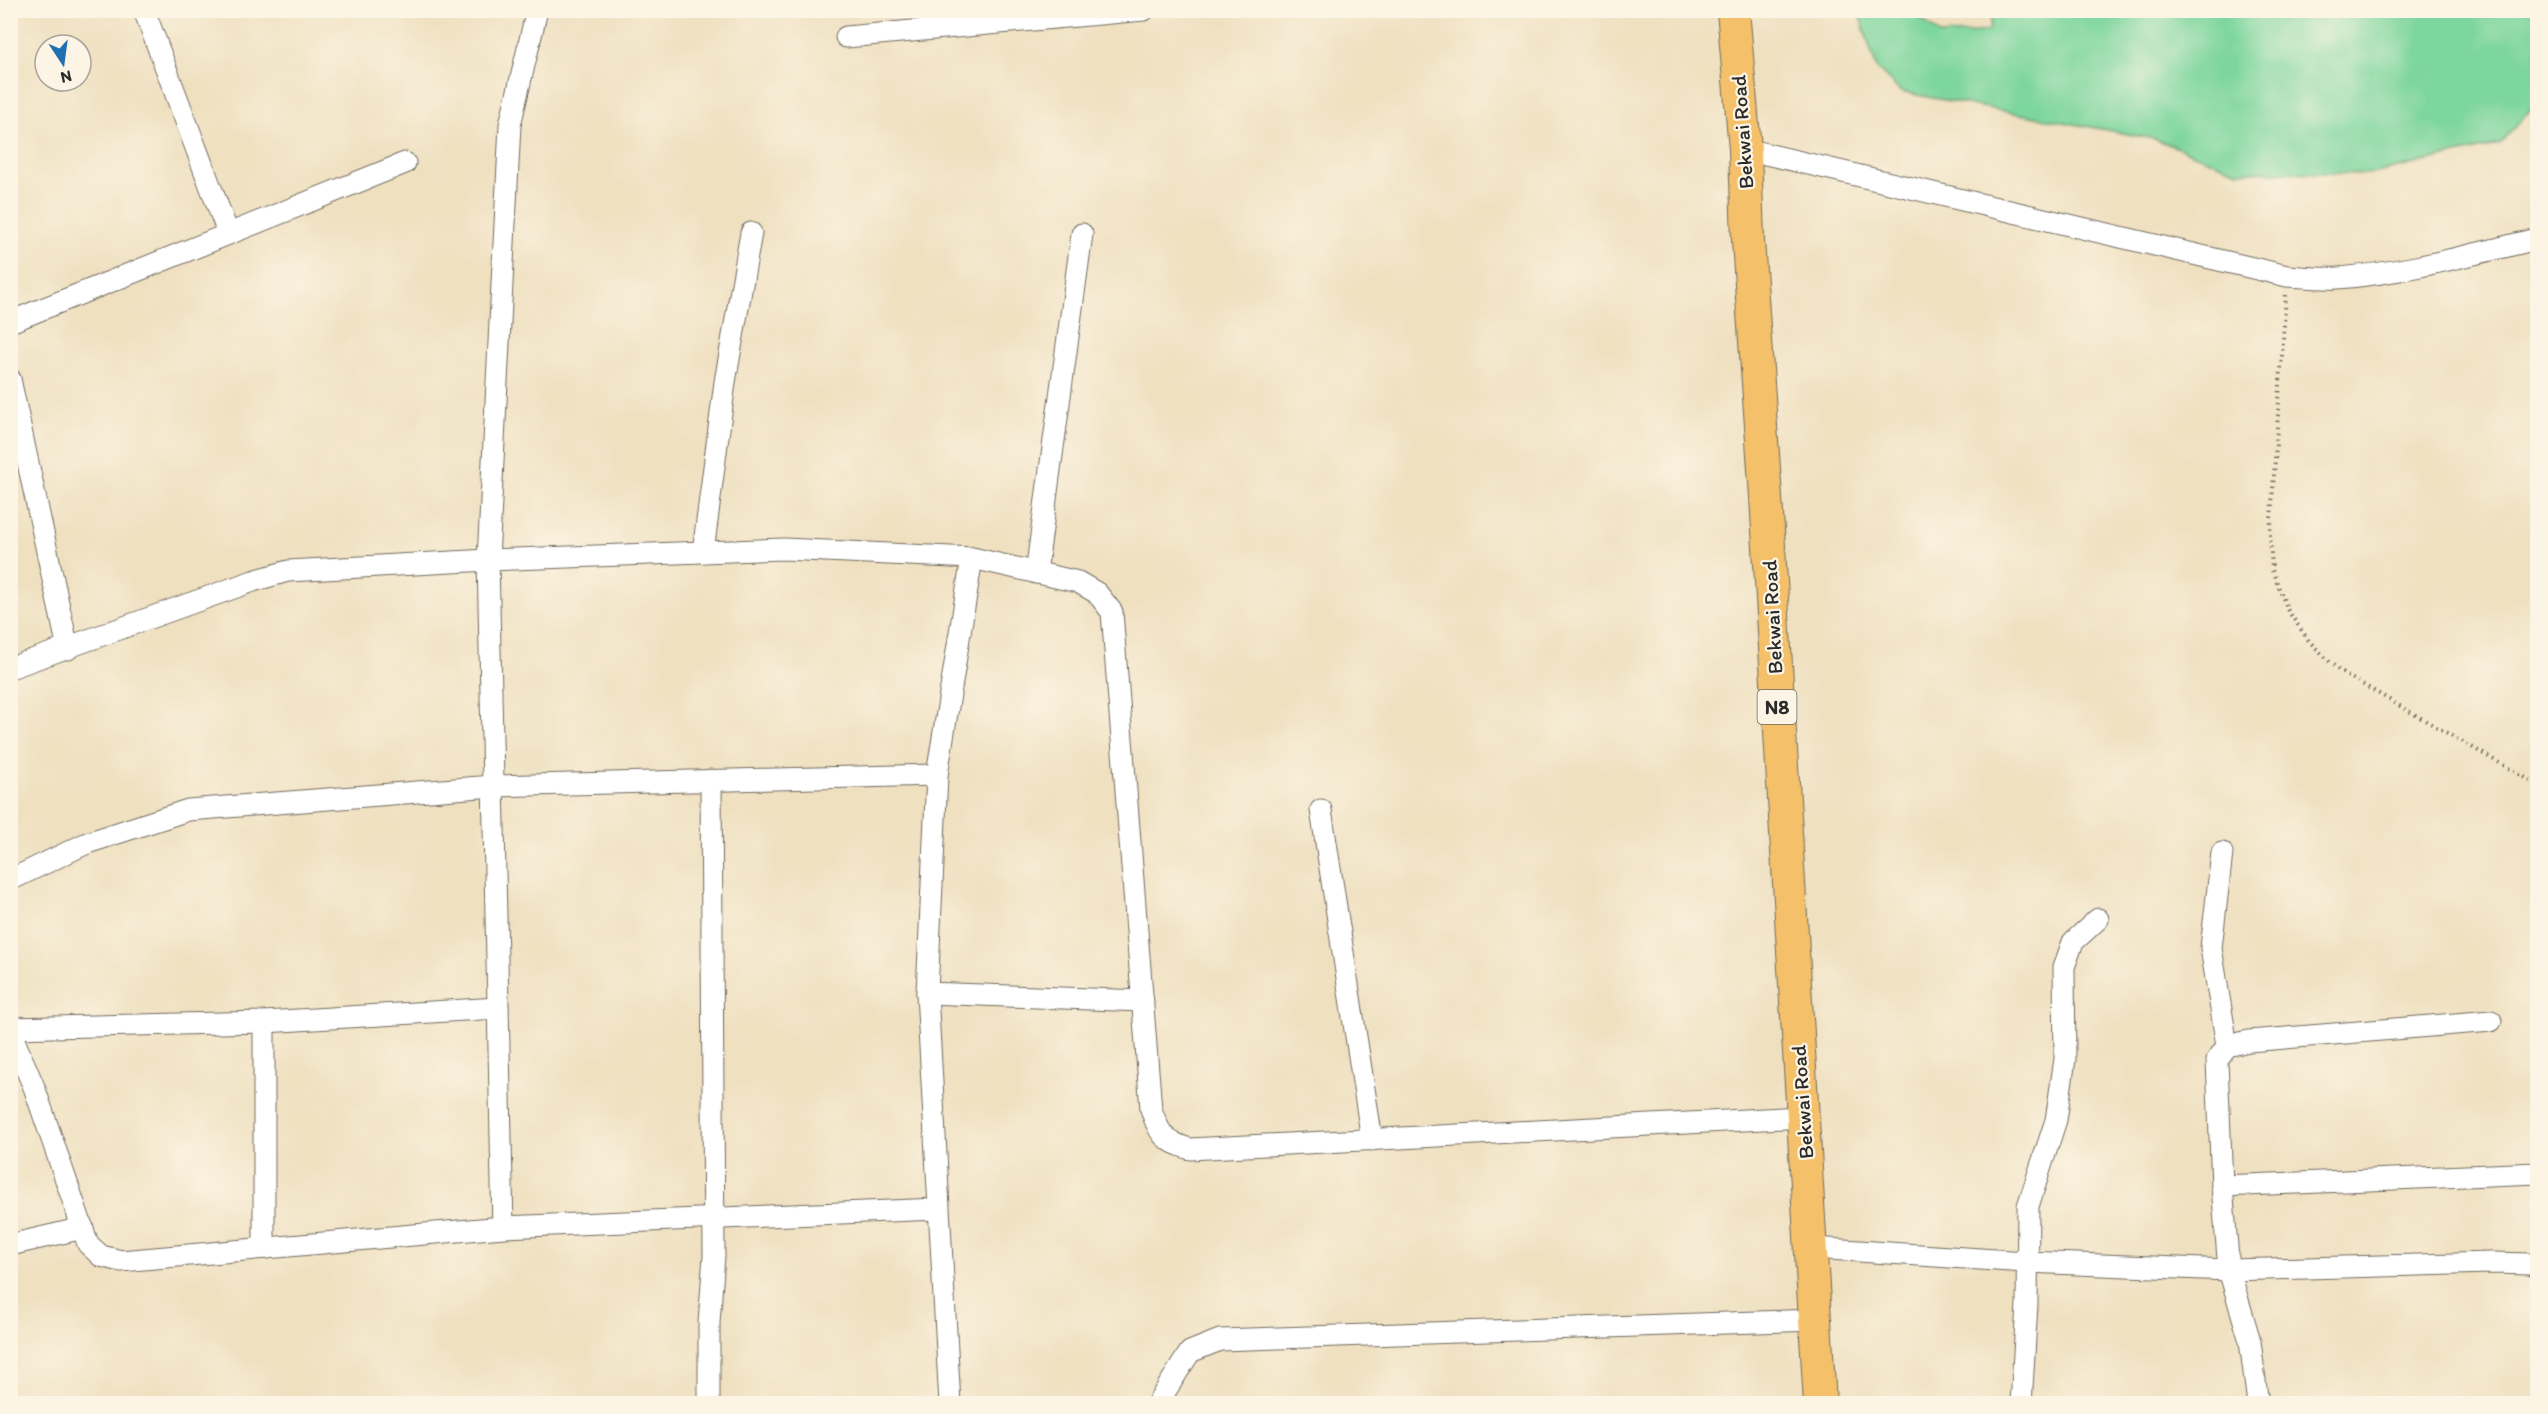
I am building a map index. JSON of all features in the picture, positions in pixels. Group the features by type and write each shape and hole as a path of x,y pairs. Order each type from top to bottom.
{"highway":[{"name":"Bekwai Road","path":"1733,10 1745,149 1748,241 1766,497 1802,1117 1813,1248 1820,1404"}],"street":[{"path":"144,10 228,234"},
{"path":"503,1227 488,560 510,125 537,10"},
{"path":"846,37 1144,10"},
{"path":"1745,149 2287,276 2347,277 2449,259 2538,239"},
{"path":"10,321 405,163"},
{"path":"704,552 724,382 751,233"},
{"path":"1036,573 1082,234"},
{"path":"10,379 68,649"},
{"path":"10,668 252,581 288,571 488,560 784,549 972,558 1078,582 1097,593 1112,612 1151,1109 1157,1128 1168,1142 1190,1149 1802,1117"},
{"path":"950,1404 927,993 937,775 972,558"},
{"path":"10,880 87,843 188,810 493,786 937,775"},
{"path":"709,1404 714,1256 711,780"},
{"path":"1321,810 1372,1140"},
{"path":"2222,853 2211,948 2227,1046"},
{"path":"2021,1404 2027,1304 2028,1206 2056,1120 2065,1059 2064,967 2073,942 2098,919"},
{"path":"927,993 1143,1001"},
{"path":"498,1008 264,1022 10,1030 34,1087 88,1244 101,1256 121,1261 503,1227 938,1209"},
{"path":"2258,1404 2250,1341 2229,1270 2222,1186 2217,1060 2227,1046 2249,1041 2491,1021"},
{"path":"264,1022 264,1248"},
{"path":"2222,1186 2538,1173"},
{"path":"10,1245 83,1228"},
{"path":"1813,1248 2026,1262 2229,1270 2491,1263 2530,1264 2538,1267"},
{"path":"1157,1404 1190,1352 1220,1340 1815,1320"}],"path":[{"path":"2287,276 2270,534 2272,570 2288,611 2309,641 2339,671 2538,785"}],"green space":[{"path":"1993,10 2537,11 2537,103 2500,144 2372,174 2238,171 2155,139 1901,92 1877,69 1858,11 1912,11 1941,35 1989,31"}]}
